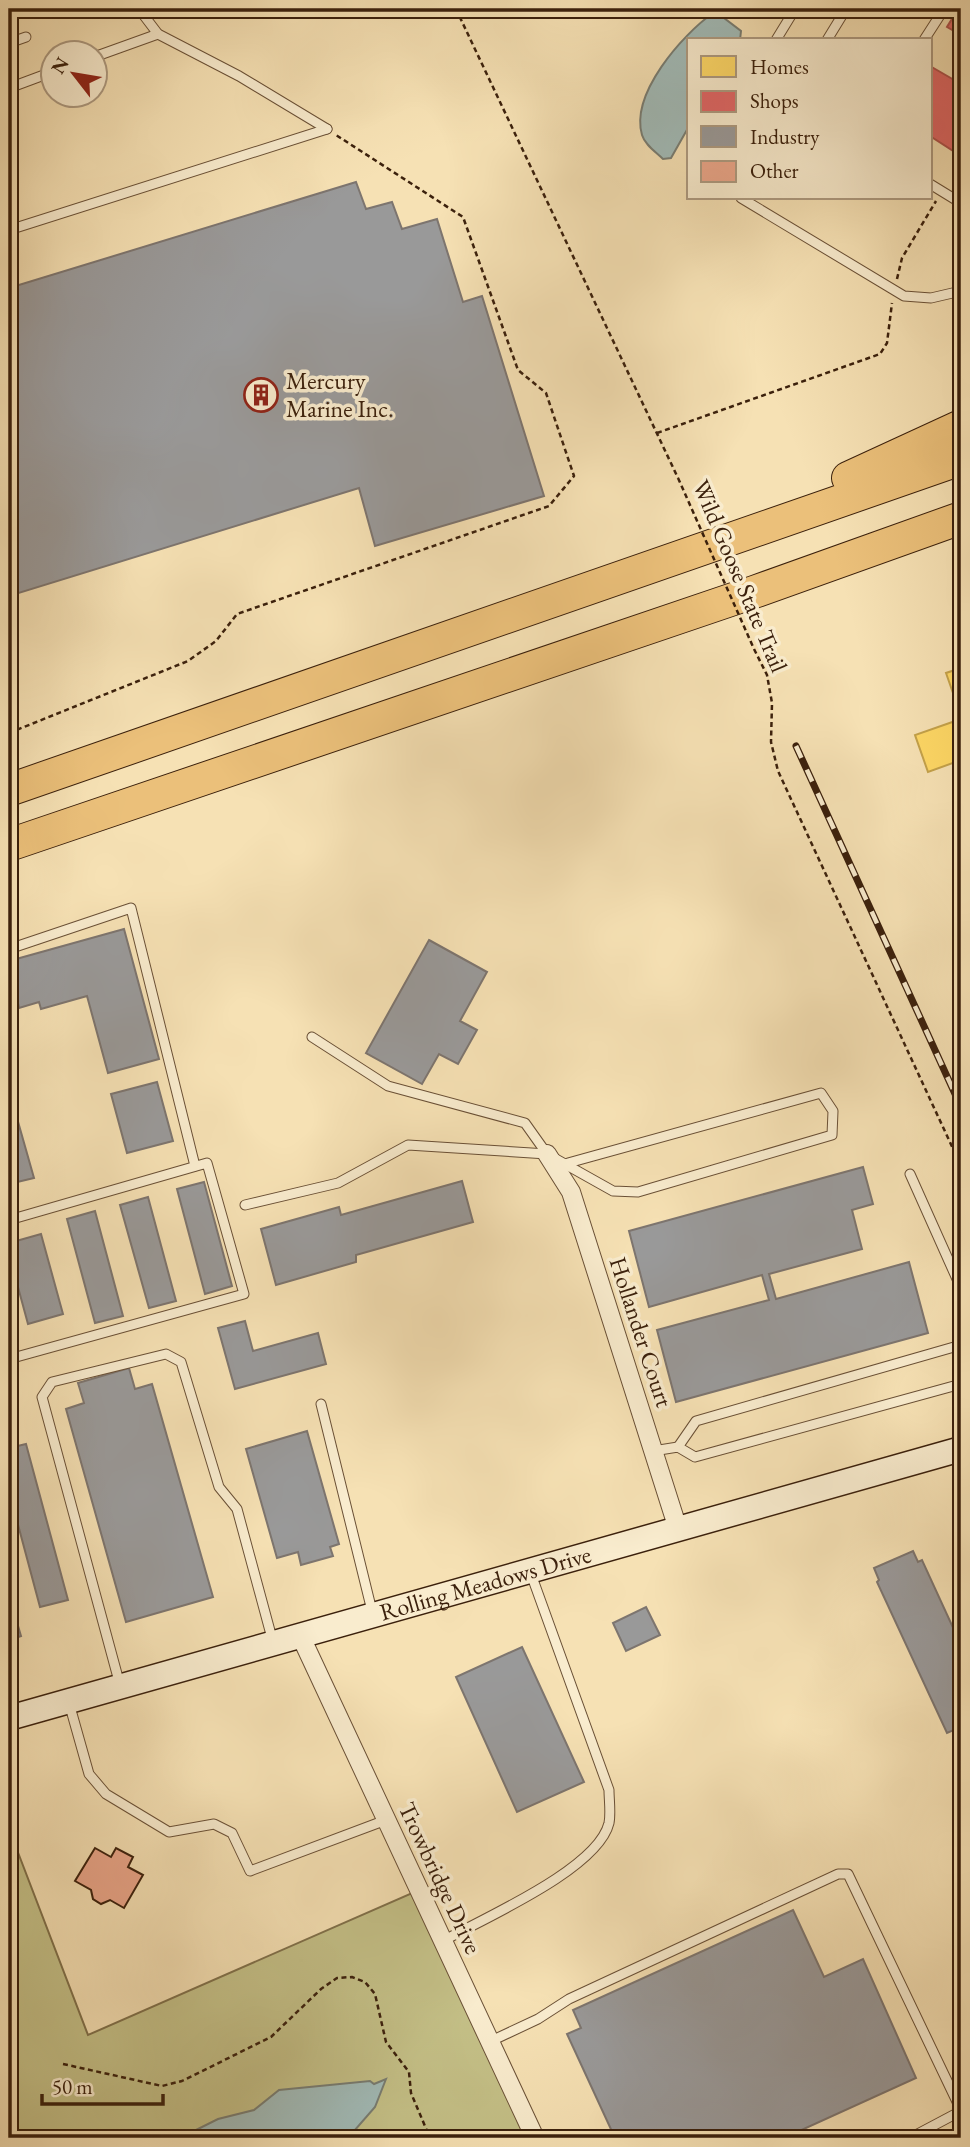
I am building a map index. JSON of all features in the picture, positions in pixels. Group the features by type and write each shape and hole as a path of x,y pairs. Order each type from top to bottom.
{"highway":[{"path":"649,565 961,426"},
{"path":"9,790 408,654 649,565 961,459"},
{"path":"9,845 961,519"},
{"path":"754,592 961,541"}],"main road":[{"name":"Rolling Meadows Drive","path":"9,1718 961,1449"}],"street":[{"name":"Hollander Court","path":"547,1154 571,1192 678,1529"},
{"name":"Trowbridge Drive","path":"301,1637 535,2138"}],"lane":[{"path":"139,9 158,34 239,76 327,129"},
{"path":"777,38 794,9"},
{"path":"828,38 846,9"},
{"path":"925,38 944,9"},
{"path":"108,52 158,34"},
{"path":"9,43 26,37"},
{"path":"9,88 38,77"},
{"path":"9,230 327,129"},
{"path":"932,185 961,203"},
{"path":"744,200 904,296 930,298 961,291"},
{"path":"9,949 131,908 195,1166"},
{"path":"312,1037 388,1086 525,1123 547,1154"},
{"path":"245,1205 338,1184 408,1146 547,1154 568,1163 613,1191 638,1192 832,1135 833,1111 821,1093 568,1163"},
{"path":"9,1220 206,1163 244,1294 9,1359"},
{"path":"910,1174 961,1288"},
{"path":"678,1447 696,1421 961,1345"},
{"path":"121,1687 42,1397 52,1382 166,1354 181,1362 219,1488 237,1508 274,1645"},
{"path":"653,1451 678,1447 695,1457 961,1384"},
{"path":"321,1404 373,1617"},
{"path":"443,1941 551,1882 588,1857 608,1824 609,1790 530,1572"},
{"path":"68,1702 89,1774 106,1794 169,1832 214,1824 232,1833 250,1871 386,1820"},
{"path":"489,2042 538,2019 569,1998 838,1874 848,1874 961,2111 910,2138"}],"path":[{"name":"Wild Goose State Trail","path":"456,9 678,478 766,675 772,703 771,742 778,771 961,1166"},
{"path":"9,733 188,661 216,641 237,614 549,506 574,476 546,393 518,370 463,218 327,129"},
{"path":"657,433 880,354 887,343 894,290 902,258 942,191"},
{"path":"63,2064 134,2082 162,2086 182,2081 271,2037 321,1989 337,1978 352,1977 365,1982 375,1994 386,2042 409,2072 411,2093 430,2138"}],"shaded area":[{"path":"9,1829 88,2035 419,1890 535,2138 9,2138"}],"water":[{"path":"713,13 720,15 741,31 740,38 687,38 687,130 671,158 663,159 643,139 640,119 644,102 661,67 674,50"},
{"path":"386,2079 375,2107 348,2138 167,2138 182,2137 218,2119 254,2110 279,2090 370,2081 374,2084"}],"building: Homes":[{"path":"961,668 961,716 946,673"},
{"path":"961,719 961,760 928,772 915,735"}],"building: Shops":[{"path":"958,9 961,9 961,35 947,27"},
{"path":"932,67 961,84 961,149 958,154 932,137"}],"building: Industry":[{"name":"Mercury Marine Inc.","path":"356,182 366,209 392,202 402,229 437,219 463,302 482,296 544,496 375,546 359,488 9,596 9,288"},
{"path":"124,929 159,1059 108,1073 87,996 41,1009 39,1002 19,1008 9,961"},
{"path":"429,940 487,972 460,1021 477,1030 458,1064 439,1054 422,1084 366,1053"},
{"path":"157,1082 173,1141 127,1153 111,1094"},
{"path":"13,1104 34,1178 9,1184 9,1106"},
{"path":"863,1167 873,1204 852,1210 862,1249 769,1274 776,1299 909,1262 928,1333 676,1402 657,1330 769,1300 762,1275 649,1307 629,1231"},
{"path":"462,1181 473,1222 356,1255 356,1262 276,1285 261,1229 339,1207 341,1215"},
{"path":"204,1182 232,1286 205,1294 177,1189"},
{"path":"148,1197 176,1301 149,1308 120,1205"},
{"path":"95,1211 123,1316 95,1323 67,1219"},
{"path":"41,1234 63,1314 28,1324 9,1254 9,1243"},
{"path":"245,1321 253,1351 318,1333 326,1364 235,1389 218,1328"},
{"path":"129,1368 135,1389 152,1384 213,1597 126,1622 66,1409 84,1403 78,1383"},
{"path":"307,1431 339,1544 330,1547 333,1556 301,1565 298,1552 277,1558 246,1449"},
{"path":"26,1444 68,1600 40,1607 9,1491 9,1448"},
{"path":"913,1551 918,1562 922,1560 961,1645 961,1713 957,1715 961,1727 947,1733 877,1582 879,1580 874,1568"},
{"path":"9,1595 21,1636 9,1640"},
{"path":"646,1607 660,1635 626,1651 613,1623"},
{"path":"522,1647 584,1782 517,1812 456,1677"},
{"path":"793,1910 824,1977 863,1959 916,2078 784,2138 615,2138 567,2034 581,2028 573,2010"}],"building: Other":[{"path":"95,1848 111,1857 116,1848 133,1857 128,1867 143,1875 124,1908 110,1900 101,1904 93,1899 91,1890 75,1881"}],"railway":[{"path":"796,746 961,1107"}],"place":[{"name":"Mercury Marine Inc.","path":"261,395"}]}
